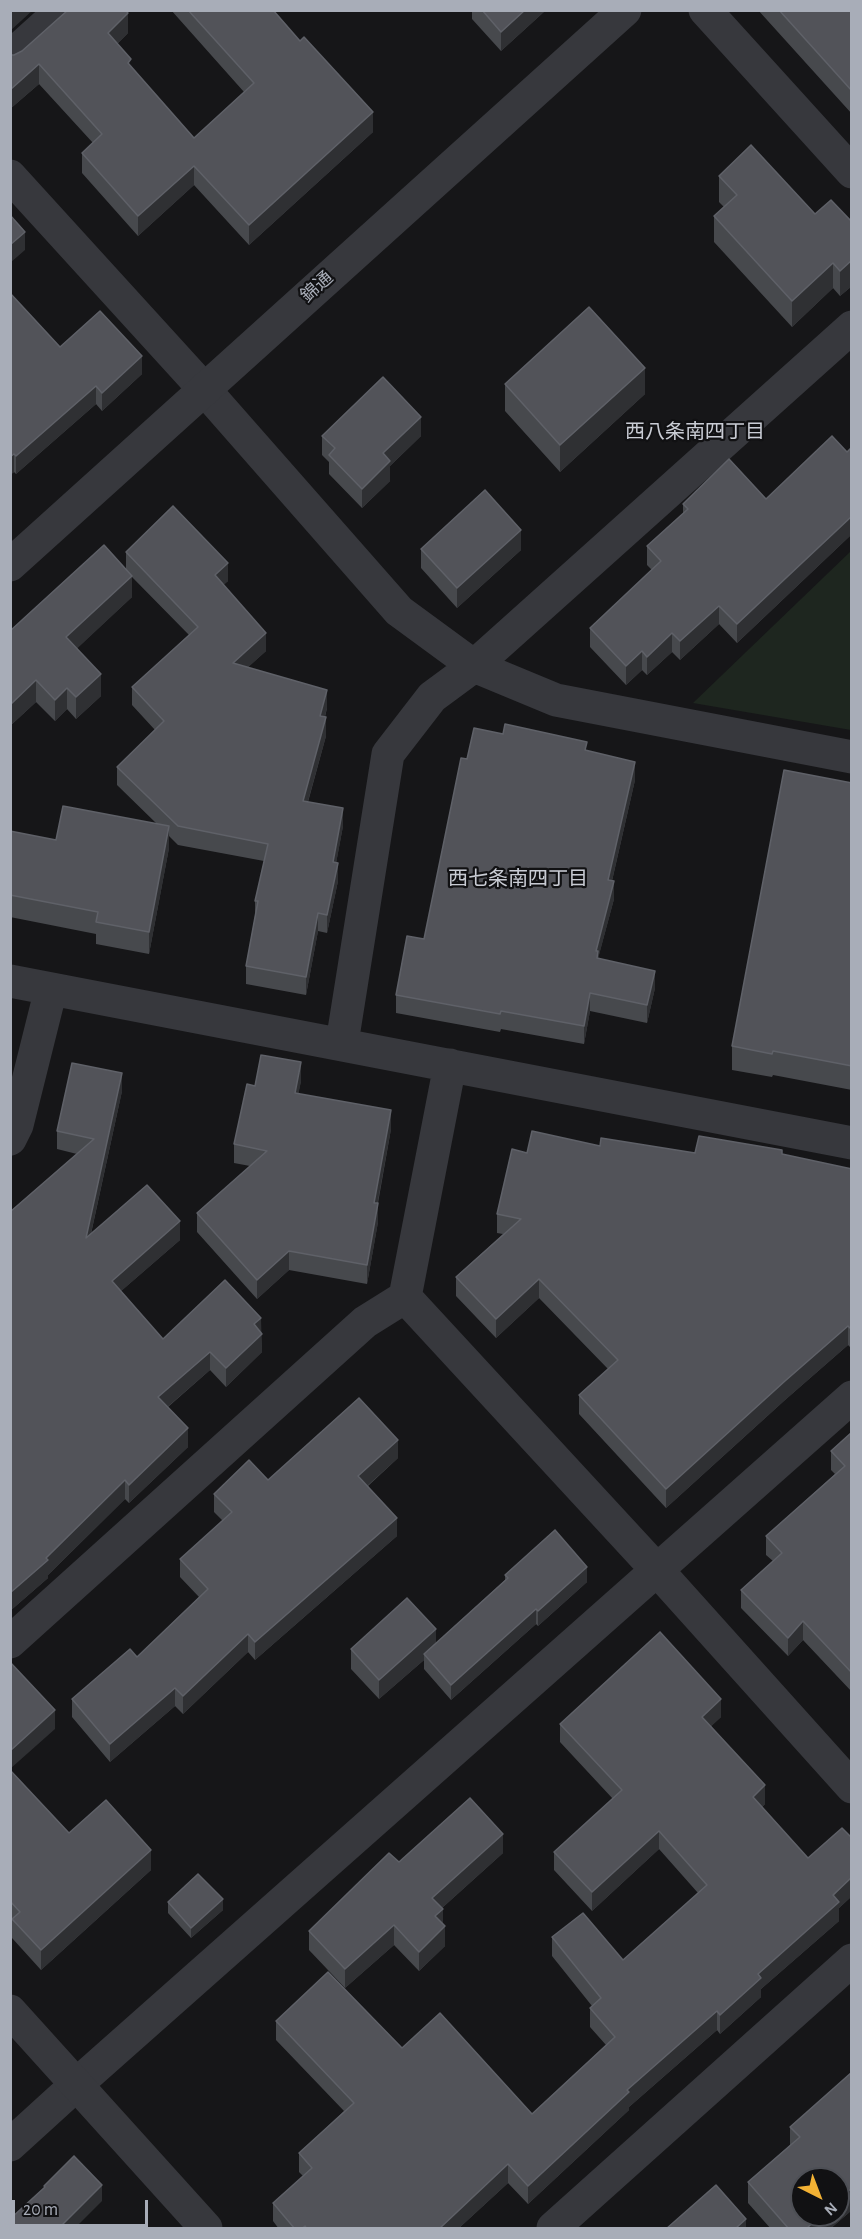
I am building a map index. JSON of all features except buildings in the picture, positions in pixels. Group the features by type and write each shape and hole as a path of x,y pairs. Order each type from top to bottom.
{"street":[{"path":"10,57 62,10"},
{"name":"錦通","path":"10,565 625,10"},
{"path":"705,10 852,172"},
{"path":"10,176 204,389 399,611 474,666 556,700 852,757"},
{"path":"342,1043 388,754 432,697 474,666 852,327"},
{"path":"10,981 342,1043 852,1143"},
{"path":"10,1139 17,1125 51,989"},
{"path":"10,1642 365,1322 405,1297 450,1065"},
{"path":"405,1297 657,1570 852,1787"},
{"path":"10,2145 852,1397"},
{"path":"554,2229 852,1960"},
{"path":"10,2011 206,2229"}],"shaded area":[{"path":"851,551 851,730 693,703"}],"district":[{"name":"西八条南四丁目","path":"695,432"},
{"name":"西七条南四丁目","path":"518,879"}]}
